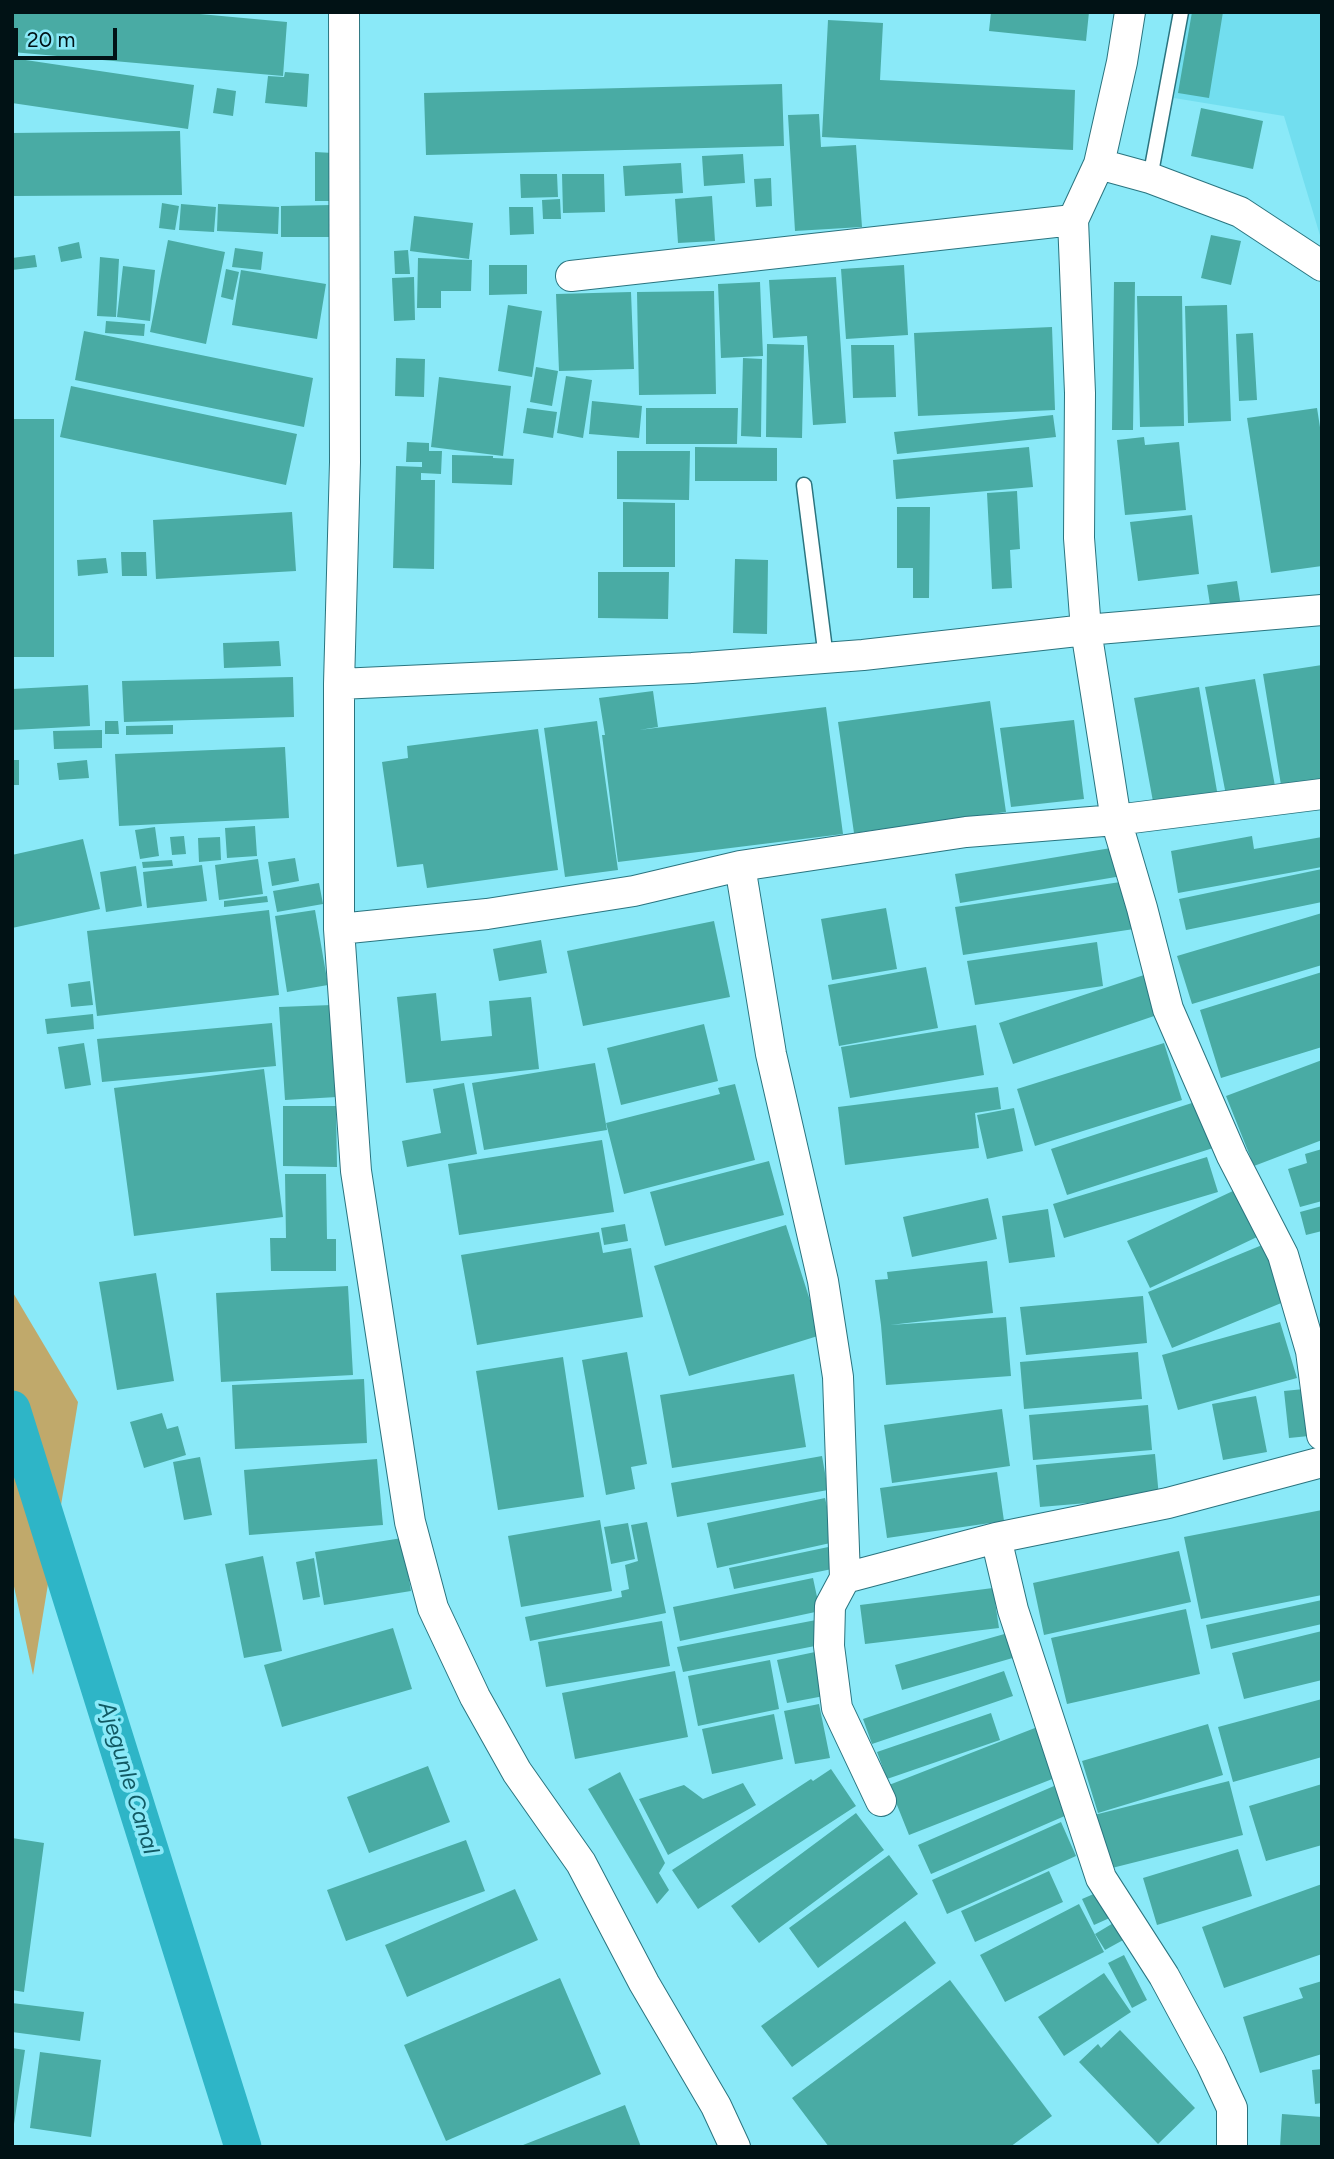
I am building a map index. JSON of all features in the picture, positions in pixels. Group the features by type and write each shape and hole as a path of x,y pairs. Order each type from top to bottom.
{"street":[{"path":"344,12 345,462 340,684 339,929 356,1171 410,1522 433,1608 475,1697 517,1772 581,1863 644,1983 716,2106 735,2147"},
{"path":"1130,12 1122,62 1099,164 1073,220 1074,298 1080,393 1079,538 1086,630 1116,820 1168,1009 1232,1156 1283,1255 1311,1351 1322,1435"},
{"path":"1099,164 1150,178 1240,212 1322,265"},
{"path":"571,276 1073,220"},
{"path":"340,684 692,668 826,658 1086,630 1322,610"},
{"path":"339,929 487,914 635,891 740,866 966,832 1116,820 1322,794"},
{"path":"740,866 771,1054 822,1281 838,1377 845,1578 830,1606 829,1646 837,1708 881,1801"},
{"path":"845,1578 996,1538 1168,1503 1322,1462"},
{"path":"996,1538 1013,1610 1101,1878 1164,1976 1211,2063 1232,2108 1232,2147"}],"lane":[{"path":"1150,178 1181,12"},
{"path":"804,485 826,658"}],"shaded area":[{"path":"1187,12 1322,12 1322,242 1284,116 1174,98"},
{"path":"12,1291 78,1402 33,1675 12,1577"}],"building":[{"path":"12,12 178,12 287,22 283,76 12,52"},
{"path":"991,12 1089,12 1086,41 989,31"},
{"path":"1192,12 1223,12 1209,98 1178,93"},
{"path":"828,20 883,23 880,80 1075,90 1073,150 822,137"},
{"path":"12,58 194,85 188,129 12,103"},
{"path":"285,72 309,74 307,107 265,103 268,76 284,77"},
{"path":"782,84 784,146 426,155 424,93"},
{"path":"217,88 236,91 233,116 213,113"},
{"path":"1201,108 1263,121 1253,169 1191,156"},
{"path":"819,114 821,147 856,145 862,227 795,231 788,115"},
{"path":"180,131 182,195 12,196 12,133"},
{"path":"315,152 333,153 333,201 315,201"},
{"path":"743,154 745,183 704,186 702,156"},
{"path":"681,163 683,193 625,196 623,166"},
{"path":"520,174 557,174 558,197 521,198"},
{"path":"562,174 604,174 605,212 563,213"},
{"path":"771,178 772,206 756,207 754,179"},
{"path":"712,196 715,241 678,243 675,199"},
{"path":"560,199 561,219 543,219 542,200"},
{"path":"162,203 179,206 175,230 159,228"},
{"path":"181,204 216,207 214,232 179,230"},
{"path":"218,204 279,207 278,234 217,231"},
{"path":"332,205 333,237 281,237 281,206"},
{"path":"509,207 533,207 534,234 510,235"},
{"path":"414,216 473,223 469,259 410,251"},
{"path":"1211,235 1241,241 1231,285 1201,278"},
{"path":"168,240 225,252 206,344 150,332"},
{"path":"79,242 82,258 61,262 58,247"},
{"path":"235,248 263,252 261,270 232,267"},
{"path":"408,250 410,274 395,274 394,251"},
{"path":"35,255 37,267 12,270 12,258"},
{"path":"100,257 119,259 116,317 97,316"},
{"path":"418,258 472,260 471,291 441,291 441,308 417,308"},
{"path":"489,265 527,265 527,294 489,295"},
{"path":"904,265 908,335 846,339 841,269"},
{"path":"123,266 155,270 150,321 117,317"},
{"path":"226,269 239,272 233,300 221,297"},
{"path":"241,270 326,284 317,339 232,325"},
{"path":"414,277 415,320 394,321 392,278"},
{"path":"836,277 846,423 813,425 807,336 773,338 769,280"},
{"path":"760,282 763,356 721,358 718,284"},
{"path":"1114,282 1135,282 1133,430 1112,430"},
{"path":"714,291 716,394 639,395 637,292"},
{"path":"631,292 634,369 559,371 556,294"},
{"path":"1137,296 1182,296 1184,426 1140,427"},
{"path":"508,305 542,311 532,377 498,371"},
{"path":"1227,305 1231,421 1188,423 1185,306"},
{"path":"106,321 145,324 144,336 105,333"},
{"path":"1052,327 1055,410 918,416 914,333"},
{"path":"84,331 313,378 304,427 75,380"},
{"path":"1253,333 1257,400 1239,401 1236,334"},
{"path":"767,344 804,345 802,438 766,437"},
{"path":"851,345 894,345 896,397 853,398"},
{"path":"396,358 425,359 424,397 395,396"},
{"path":"743,358 762,359 761,437 741,436"},
{"path":"536,367 558,371 552,406 530,402"},
{"path":"566,376 592,380 583,438 557,433"},
{"path":"439,377 511,386 503,456 431,447"},
{"path":"71,386 297,434 286,485 60,437"},
{"path":"592,401 642,406 639,438 589,434"},
{"path":"527,408 557,412 553,438 523,433"},
{"path":"646,408 738,408 737,444 646,444"},
{"path":"1317,408 1322,440 1322,566 1271,573 1247,418"},
{"path":"1053,415 1056,437 897,454 894,432"},
{"path":"12,419 54,419 54,657 12,657"},
{"path":"1144,437 1145,445 1179,442 1186,510 1125,515 1117,440"},
{"path":"407,442 429,443 429,451 442,451 441,474 421,473 421,480 435,480 434,569 393,568 396,466 422,467 422,462 406,462"},
{"path":"695,447 777,448 777,481 695,481"},
{"path":"1029,447 1033,487 896,499 893,460"},
{"path":"617,451 690,451 689,500 617,499"},
{"path":"452,455 514,459 512,485 452,483"},
{"path":"1017,491 1020,549 1010,550 1012,588 992,589 987,493"},
{"path":"623,502 675,503 675,567 623,567"},
{"path":"897,507 930,507 929,598 913,598 913,568 897,568"},
{"path":"292,512 296,571 156,579 153,520"},
{"path":"1192,515 1199,574 1138,581 1130,522"},
{"path":"121,552 146,552 147,576 122,576"},
{"path":"106,558 108,573 78,576 77,560"},
{"path":"735,559 768,560 767,634 733,633"},
{"path":"598,572 669,572 668,619 598,618"},
{"path":"1237,581 1241,607 1211,611 1207,585"},
{"path":"279,641 281,666 224,668 223,643"},
{"path":"1322,665 1322,779 1281,785 1263,674"},
{"path":"293,677 294,717 124,722 122,681"},
{"path":"1255,679 1275,786 1226,795 1205,687"},
{"path":"88,685 90,726 12,730 12,689"},
{"path":"1199,687 1218,797 1154,807 1134,698"},
{"path":"653,691 658,727 639,730 826,707 843,834 618,862 599,698"},
{"path":"990,701 1006,812 854,833 838,722"},
{"path":"1074,720 1084,799 1011,807 1000,728"},
{"path":"105,721 118,721 119,734 105,734"},
{"path":"597,721 618,870 565,877 544,728"},
{"path":"173,725 173,734 126,735 126,726"},
{"path":"538,729 558,870 427,888 423,864 397,867 382,762 408,758 407,746"},
{"path":"102,730 102,748 54,749 53,731"},
{"path":"285,747 289,818 119,826 115,754"},
{"path":"12,760 19,760 19,785 12,785"},
{"path":"87,760 89,778 59,780 57,763"},
{"path":"255,826 257,856 227,858 225,828"},
{"path":"155,827 159,856 140,859 135,830"},
{"path":"184,836 186,854 172,855 170,837"},
{"path":"1252,836 1254,849 1322,837 1322,867 1178,893 1171,851"},
{"path":"220,837 221,860 199,862 198,838"},
{"path":"83,839 100,909 12,928 12,855"},
{"path":"1117,847 1122,876 960,903 955,874"},
{"path":"295,858 299,881 272,886 268,862"},
{"path":"258,859 263,894 219,900 215,865"},
{"path":"172,860 173,866 143,868 142,862"},
{"path":"202,865 207,901 147,908 143,872"},
{"path":"136,866 142,906 106,912 100,872"},
{"path":"1322,869 1322,902 1186,930 1179,899"},
{"path":"1127,881 1134,929 963,955 955,907"},
{"path":"319,883 323,904 277,912 273,891"},
{"path":"267,896 268,902 224,907 224,901"},
{"path":"886,908 897,969 832,980 821,919"},
{"path":"269,910 279,995 97,1016 87,931"},
{"path":"315,910 328,985 287,992 275,916"},
{"path":"1322,913 1322,965 1192,1004 1177,956"},
{"path":"714,921 730,997 583,1026 567,951"},
{"path":"541,940 547,973 499,981 493,949"},
{"path":"1097,942 1103,986 975,1005 967,961"},
{"path":"926,967 938,1028 839,1046 828,985"},
{"path":"1322,972 1322,1047 1221,1078 1200,1010"},
{"path":"1147,974 1160,1014 1013,1064 999,1023"},
{"path":"90,981 93,1005 71,1007 68,984"},
{"path":"436,993 441,1041 492,1036 489,1001 531,997 539,1069 406,1083 397,997"},
{"path":"332,1005 337,1097 285,1100 279,1007"},
{"path":"93,1014 94,1029 47,1034 45,1019"},
{"path":"272,1023 276,1066 102,1082 97,1039"},
{"path":"704,1024 718,1081 621,1105 607,1048"},
{"path":"976,1025 984,1075 850,1098 841,1047"},
{"path":"84,1043 91,1085 65,1089 58,1047"},
{"path":"1164,1043 1182,1100 1035,1146 1017,1089"},
{"path":"1322,1060 1322,1140 1254,1166 1226,1096"},
{"path":"595,1063 607,1130 484,1150 472,1083"},
{"path":"264,1069 283,1217 134,1236 114,1088"},
{"path":"464,1083 477,1154 407,1167 402,1141 441,1133 433,1089"},
{"path":"735,1084 755,1160 624,1194 606,1123 720,1094 718,1088"},
{"path":"998,1087 1001,1109 975,1113 979,1148 845,1165 838,1107"},
{"path":"1198,1101 1213,1148 1067,1195 1051,1149"},
{"path":"283,1106 336,1106 337,1167 283,1166"},
{"path":"1014,1108 1023,1151 987,1159 977,1115"},
{"path":"602,1140 614,1212 459,1235 448,1164"},
{"path":"1322,1149 1322,1201 1300,1207 1288,1169 1307,1163 1305,1154"},
{"path":"1207,1157 1218,1192 1064,1238 1053,1204"},
{"path":"769,1161 784,1215 665,1246 650,1192"},
{"path":"285,1174 326,1174 327,1239 336,1239 336,1271 271,1271 270,1238 286,1238"},
{"path":"1235,1190 1257,1237 1150,1288 1127,1241"},
{"path":"988,1198 997,1239 912,1257 903,1217"},
{"path":"1322,1206 1322,1231 1306,1235 1300,1212"},
{"path":"1048,1209 1055,1257 1009,1263 1002,1216"},
{"path":"625,1224 628,1241 604,1245 601,1228"},
{"path":"786,1225 821,1335 689,1376 654,1266"},
{"path":"599,1232 603,1253 631,1248 643,1317 477,1345 461,1255"},
{"path":"1267,1243 1291,1299 1172,1348 1148,1292"},
{"path":"987,1261 993,1313 890,1325 1006,1317 1011,1376 886,1385 875,1280 888,1279 887,1272"},
{"path":"156,1273 174,1381 117,1390 99,1282"},
{"path":"348,1286 353,1375 221,1382 216,1293"},
{"path":"1143,1296 1147,1343 1026,1355 1020,1307"},
{"path":"1280,1322 1297,1378 1178,1410 1162,1355"},
{"path":"627,1352 647,1464 631,1467 635,1489 606,1495 582,1360"},
{"path":"1138,1352 1142,1399 1024,1409 1020,1362"},
{"path":"563,1357 584,1497 498,1510 476,1371"},
{"path":"794,1374 806,1447 672,1468 660,1395"},
{"path":"364,1379 367,1443 235,1449 232,1385"},
{"path":"1304,1389 1309,1436 1289,1438 1284,1391"},
{"path":"1256,1396 1267,1452 1223,1460 1212,1404"},
{"path":"1148,1405 1152,1450 1033,1460 1029,1415"},
{"path":"1002,1409 1010,1466 892,1483 884,1425"},
{"path":"162,1413 167,1429 178,1426 186,1455 144,1468 130,1422"},
{"path":"1155,1454 1159,1497 1040,1507 1036,1465"},
{"path":"822,1456 828,1490 677,1517 671,1483"},
{"path":"200,1457 212,1515 184,1520 173,1462"},
{"path":"377,1459 383,1525 249,1535 244,1470"},
{"path":"997,1472 1004,1521 887,1538 880,1488"},
{"path":"825,1498 835,1542 717,1568 707,1523"},
{"path":"1322,1510 1322,1595 1201,1619 1184,1537"},
{"path":"600,1520 612,1591 521,1607 508,1536"},
{"path":"647,1522 666,1613 530,1641 525,1617 622,1597 621,1591 629,1589 625,1565 638,1561 631,1525"},
{"path":"628,1523 635,1559 611,1564 604,1527"},
{"path":"402,1538 411,1591 324,1605 315,1552"},
{"path":"833,1546 837,1568 734,1589 729,1568"},
{"path":"1179,1551 1191,1602 1044,1635 1033,1583"},
{"path":"263,1556 282,1651 244,1658 225,1564"},
{"path":"314,1558 320,1597 303,1600 296,1562"},
{"path":"813,1578 820,1611 680,1641 673,1607"},
{"path":"993,1588 999,1628 865,1644 860,1605"},
{"path":"1322,1600 1322,1624 1211,1649 1206,1625"},
{"path":"1186,1609 1200,1674 1067,1704 1051,1638"},
{"path":"816,1620 820,1645 683,1672 677,1647"},
{"path":"662,1621 670,1666 546,1687 538,1642"},
{"path":"393,1628 412,1689 282,1727 264,1665"},
{"path":"1015,1631 1023,1655 902,1690 895,1665"},
{"path":"1322,1631 1322,1680 1244,1699 1232,1653"},
{"path":"815,1652 824,1696 787,1703 777,1660"},
{"path":"770,1660 779,1709 698,1726 688,1676"},
{"path":"675,1671 688,1737 575,1759 562,1693"},
{"path":"1004,1671 1013,1696 872,1744 863,1719"},
{"path":"1322,1699 1322,1757 1233,1782 1218,1727"},
{"path":"819,1704 830,1758 795,1764 784,1711"},
{"path":"991,1713 1000,1740 887,1779 877,1752"},
{"path":"774,1714 783,1759 712,1774 702,1729"},
{"path":"1208,1724 1223,1775 1098,1813 1082,1761"},
{"path":"1040,1726 1060,1776 909,1835 889,1785"},
{"path":"428,1766 450,1822 369,1853 347,1797"},
{"path":"831,1769 856,1806 698,1909 672,1870 811,1779 813,1781"},
{"path":"620,1772 665,1863 659,1873 669,1890 657,1904 588,1789"},
{"path":"1229,1781 1243,1835 1108,1869 1094,1815"},
{"path":"743,1783 756,1805 668,1855 639,1799 684,1785 703,1799"},
{"path":"1322,1784 1322,1845 1266,1861 1249,1806"},
{"path":"1054,1786 1067,1815 931,1874 918,1845"},
{"path":"856,1813 884,1850 759,1943 731,1906"},
{"path":"1061,1822 1076,1856 947,1914 932,1880"},
{"path":"12,1838 44,1843 24,1992 12,1990"},
{"path":"466,1840 485,1891 346,1941 327,1890"},
{"path":"1238,1849 1252,1896 1157,1925 1143,1878"},
{"path":"889,1855 918,1894 818,1968 789,1928"},
{"path":"1049,1871 1063,1902 975,1942 961,1911"},
{"path":"1322,1884 1322,1954 1224,1988 1202,1927"},
{"path":"515,1889 538,1940 407,1997 385,1945"},
{"path":"1103,1890 1114,1916 1094,1925 1082,1899"},
{"path":"1079,1904 1104,1952 1005,2002 980,1955"},
{"path":"905,1921 936,1963 792,2067 761,2026"},
{"path":"1115,1922 1125,1939 1105,1950 1095,1934"},
{"path":"1124,1955 1147,2000 1132,2008 1108,1963"},
{"path":"1104,1973 1131,2012 1064,2056 1038,2017"},
{"path":"560,1978 601,2074 446,2141 404,2045"},
{"path":"950,1980 1052,2116 1010,2147 829,2147 792,2098"},
{"path":"1322,1981 1322,2054 1260,2073 1243,2017 1303,1998 1299,1988"},
{"path":"12,2003 84,2012 80,2041 12,2032"},
{"path":"1120,2030 1195,2108 1158,2144 1079,2062 1098,2044 1101,2048"},
{"path":"12,2048 25,2050 14,2124 12,2124"},
{"path":"40,2052 101,2060 91,2137 30,2128"},
{"path":"1322,2069 1322,2103 1315,2104 1312,2070"},
{"path":"625,2105 641,2147 518,2147"},
{"path":"1282,2114 1322,2117 1322,2147 1280,2147"}],"waterway":[{"name":"Ajegunle Canal","path":"12,1409 243,2147"}]}
